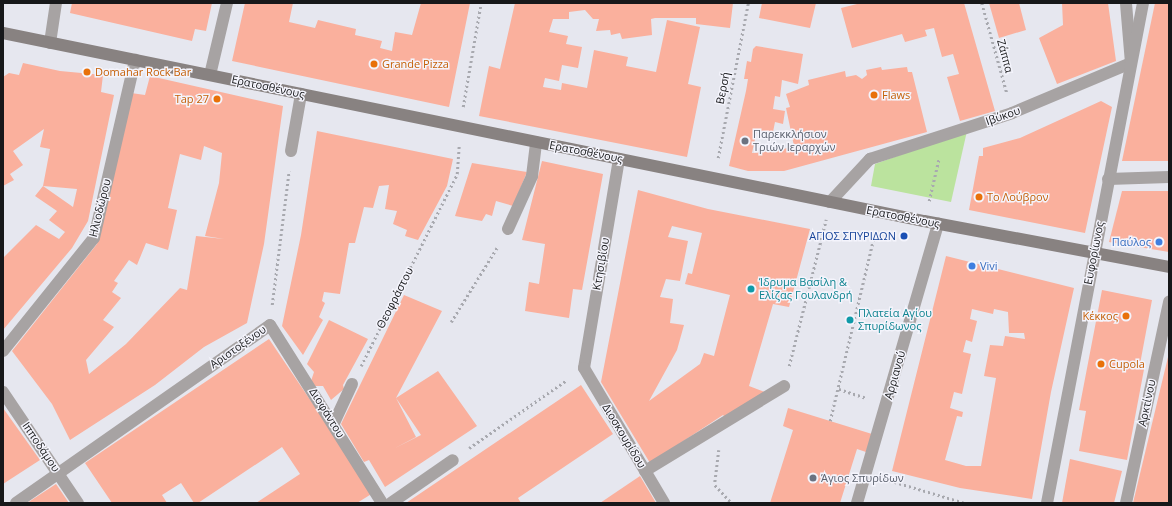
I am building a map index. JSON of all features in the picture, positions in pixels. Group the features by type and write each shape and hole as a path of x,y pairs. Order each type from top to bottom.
{"main road":[{"name":"Ερατοσθένους","path":"3,33 619,159 714,177 938,224 1169,267"}],"street":[{"path":"50,43 56,3"},
{"path":"210,76 227,3"},
{"path":"1126,3 1131,62"},
{"name":"Ευφορίωνος","path":"1047,503 1093,254 1143,3"},
{"name":"Ηλιοδώρου","path":"3,351 94,238 135,60"},
{"name":"Ιβύκου","path":"830,202 870,159 1012,113 1131,62"},
{"path":"291,151 301,94"},
{"path":"508,229 532,176 536,142"},
{"name":"Κτησιβίου","path":"584,368 619,159"},
{"path":"1108,179 1169,177"},
{"name":"Αρριανού","path":"857,503 868,474 938,224"},
{"name":"Αρκτίνου","path":"1126,503 1169,302"},
{"name":"Διοφάντου","path":"270,325 334,423 382,503"},
{"name":"Αριστοξένου","path":"16,503 270,325"},
{"name":"Διοσκουρίδου","path":"584,368 664,503"},
{"path":"334,423 352,384"},
{"path":"645,471 722,422 784,386"},
{"name":"Ιπποδάμου","path":"3,392 78,503"},
{"path":"391,503 453,460"}],"path":[{"path":"471,60 481,3"},
{"name":"Βερσή","path":"714,177 748,3"},
{"name":"Ζάππα","path":"982,3 1012,113"},
{"name":"Αριστοξένου","path":"270,325 291,151"},
{"path":"924,221 940,154"},
{"name":"Θεοφράστου","path":"352,384 457,174"},
{"path":"784,386 830,202"},
{"path":"830,421 880,212"},
{"path":"452,322 508,229"},
{"path":"453,460 584,368"},
{"path":"839,388 869,399"},
{"path":"722,422 715,485 732,503"},
{"path":"868,474 966,503"}],"green space":[{"path":"967,131 951,202 871,186 875,164"}],"building":[{"path":"72,3 212,3 206,31 195,29 192,41 70,13"},
{"path":"245,3 293,3 289,22 315,28 318,20 356,29 355,35 382,41 380,48 392,51 395,32 412,35 421,3 470,3 449,107 232,61"},
{"path":"515,3 733,3 730,28 696,24 696,18 655,18 651,19 652,35 622,39 620,33 611,35 610,30 596,31 599,19 593,19 585,10 569,12 569,19 553,19 549,32 568,36 566,44 582,47 578,68 562,65 559,81 545,78 543,87 561,90 562,83 587,88 594,50 628,57 626,66 656,72 667,20 700,27 688,84 701,87 687,157 479,116 489,66 500,69"},
{"path":"762,3 816,3 810,28 759,18"},
{"path":"861,3 964,3 995,111 960,121 947,77 959,74 953,54 942,57 934,28 925,30 927,36 905,42 902,34 852,48 841,8"},
{"path":"989,3 1019,3 1026,30 999,38"},
{"path":"1062,3 1108,3 1116,61 1057,84 1039,38 1063,25"},
{"path":"1155,3 1169,3 1169,161 1122,161"},
{"path":"756,46 803,54 798,84 782,80 780,97 775,96 773,109 785,111 783,124 775,122 773,132 757,130 752,153 780,150 794,146 786,108 790,107 786,94 809,85 808,80 845,71 846,77 856,75 862,79 867,75 866,70 881,67 882,70 907,67 908,72 912,72 927,132 784,171 748,171 729,166 746,91 748,79 744,79 747,61 751,62 753,49"},
{"path":"23,63 60,71 103,75 101,92 114,95 88,221 72,248 3,330 3,258 36,225 59,239 65,232 49,220 57,211 35,196 43,186 50,149 40,147 44,129 13,151 23,165 10,174 14,180 3,186 3,77 9,73 19,75","holes":["43,186 77,189 73,207"]},
{"path":"150,76 283,106 264,244 247,323 204,347 155,385 70,440 52,404 12,351 97,244 131,93 145,95","holes":["204,146 222,153 219,183 205,236 224,239 196,236 187,290 180,288 126,344 89,374 86,360 114,327 103,320 121,298 112,292 118,283 114,281 129,260 137,265 146,243 168,250 177,210 168,208 180,154 201,160"]},
{"path":"1101,101 1112,107 1085,233 969,210 979,156 983,156 983,148 1020,138"},
{"path":"317,131 453,159 447,186 418,240 405,236 407,230 393,224 397,211 385,209 389,185 379,186 373,208 364,207 355,243 349,243 340,294 324,292 322,301 325,303 319,317 323,320 303,355 282,326 301,235"},
{"path":"542,161 603,174 582,290 573,289 569,318 525,311 529,282 539,284 545,244 522,240"},
{"path":"472,163 527,172 513,206 496,201 492,216 486,214 482,221 455,216"},
{"path":"638,190 708,209 810,229 789,307 773,304 749,386 767,393 726,418 723,415 650,463 601,382","holes":["672,226 702,233 692,274 688,273 685,284 730,295 714,356 704,353 700,364 649,401 677,350 684,325 670,323 673,299 660,297 666,279 680,281 688,241 668,237"]},
{"path":"1122,191 1169,191 1169,252 1109,242"},
{"path":"946,256 1074,288 1051,392 1032,499 960,488 892,471","holes":["972,309 993,314 994,309 1008,312 1009,333 1024,333 1025,339 1005,336 1003,346 990,345 984,376 996,378 981,466 966,466 945,460 957,416 962,417 963,412 950,408 954,392 962,394 971,354 963,352 966,340 972,342 977,321 970,319"]},
{"path":"1102,290 1152,300 1140,364 1145,364 1127,460 1079,451 1086,411 1079,410"},
{"path":"404,295 442,311 396,398 438,371 477,426 385,487 369,460 364,462 341,424","holes":["396,398 421,435 395,448 416,437"]},
{"path":"329,320 368,339 343,385 344,389 331,400 323,386 313,386 311,381 314,372 307,364"},
{"path":"269,339 373,493 357,503 256,503 300,474 282,447 198,503 194,503 181,483 162,495 167,503 112,503 85,463"},
{"path":"1168,357 1169,503 1133,503"},
{"path":"581,385 613,434 518,498 521,503 406,503"},
{"path":"3,408 40,460 3,484"},
{"name":"Άγιος Σπυρίδων","path":"788,408 872,434 866,452 857,449 840,503 770,503 793,430 783,426"},
{"path":"1070,459 1122,471 1114,503 1062,503"},
{"path":"640,476 656,503 600,503"},
{"path":"56,484 69,503 27,503"}],"place":[{"name":"Grande Pizza","path":"374,64"},
{"name":"Domahar Rock Bar","path":"87,72"},
{"name":"Flaws","path":"874,95"},
{"name":"Tap 27","path":"217,99"},
{"name":"Παρεκκλήσιον Τριών Ιεραρχών","path":"745,141"},
{"name":"Το Λούβρον","path":"979,197"},
{"name":"ΑΓΙΟΣ ΣΠΥΡΙΔΩΝ","path":"904,236"},
{"name":"Παύλος","path":"1159,242"},
{"name":"Vivi","path":"972,266"},
{"name":"Ίδρυμα Βασίλη & Ελίζας Γουλανδρή","path":"751,289"},
{"name":"Κέκκος","path":"1126,316"},
{"name":"Πλατεία Αγίου Σπυρίδωνος","path":"850,320"},
{"name":"Cupola","path":"1101,364"},
{"name":"Άγιος Σπυρίδων","path":"813,478"}]}
